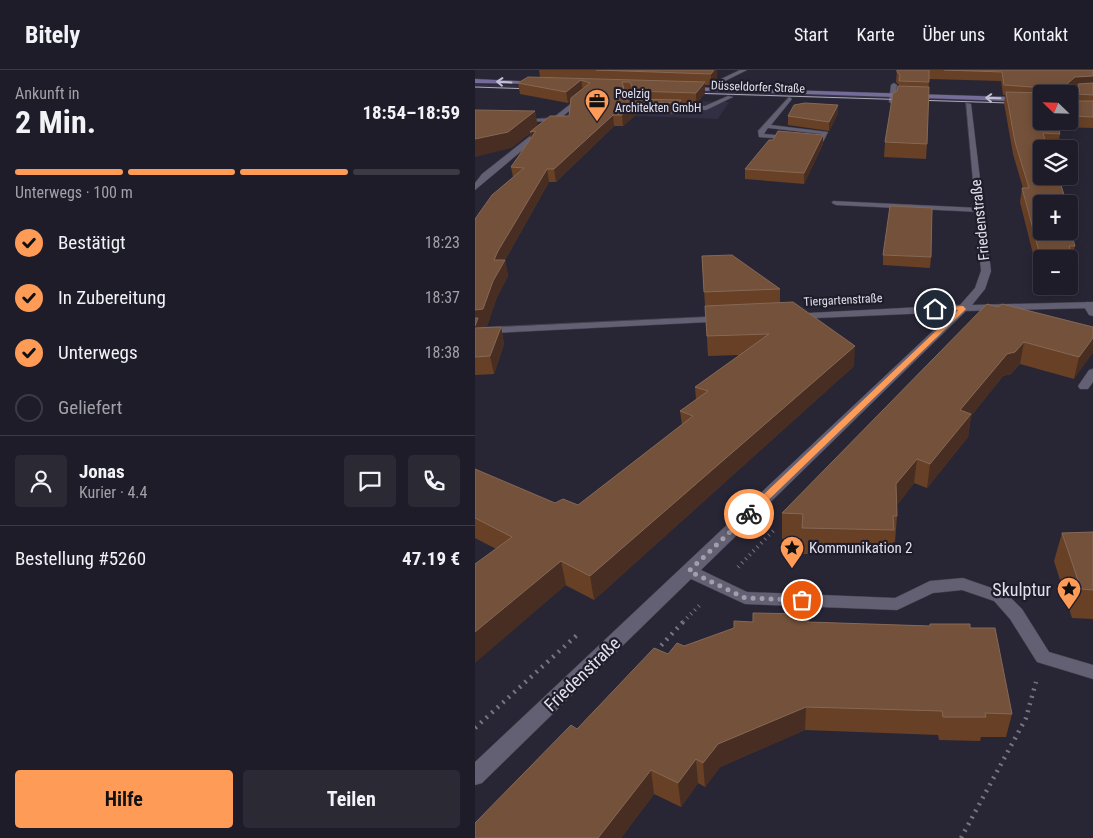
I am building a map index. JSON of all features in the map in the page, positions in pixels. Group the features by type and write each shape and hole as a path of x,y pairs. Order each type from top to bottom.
{"main road":[{"path":"475,81 543,84"},
{"name":"Düsseldorfer Straße","path":"682,89 1033,107"},
{"path":"577,93 595,94"},
{"name":"Düsseldorfer Straße","path":"683,96 789,99 1033,100"},
{"path":"1078,101 1083,101"}],"street":[{"path":"712,90 723,80 744,70"},
{"path":"892,99 894,85"},
{"path":"1078,90 1093,89"},
{"path":"475,188 485,176 551,120 586,94"},
{"path":"659,105 706,108 730,97"},
{"path":"766,126 826,133 821,142 765,138 761,136 760,132 789,99"},
{"name":"Friedenstraße","path":"475,776 963,308 979,289 986,271 968,104"},
{"path":"511,120 551,120"},
{"path":"475,176 485,176"},
{"path":"837,203 979,210"},
{"name":"Tiergartenstraße","path":"784,316 963,308 1091,308"},
{"path":"475,331 736,318"},
{"path":"1083,386 1093,373"},
{"path":"689,571 745,598 897,604 930,587 963,584 1000,597 1016,614 1043,657 1093,672"}],"path":[{"path":"650,657 781,523"},
{"path":"475,728 577,635"},
{"path":"961,838 1026,718 1043,657"}],"shaded area":[{"path":"475,84 1033,101 1033,105 475,88"},
{"path":"601,98 729,102 718,119 580,114"}],"building":[{"path":"596,70 714,70 711,74"},
{"path":"897,70 929,70 929,82 899,81 900,75"},
{"path":"944,70 1093,70 1093,76 1075,77 1068,85 1033,85 1033,87 1004,85 1002,72"},
{"path":"528,77 705,82 696,93 634,91 630,82 622,82 626,96 630,99 681,100 679,103 636,102 622,115 613,115 554,169 547,169 498,251 494,260 505,260 493,281 483,309 475,310 475,219 492,195 524,168 511,167 536,131 530,132 550,116 569,116 571,98 590,83 581,80 566,92 518,83"},
{"path":"1093,83 1093,95 1078,94 1080,91 1078,84"},
{"path":"898,86 929,87 927,144 885,142 893,93 897,91"},
{"path":"1006,92 1033,93 1033,130 1059,130 1060,134 1043,133 1045,140 1033,140 1033,185 1061,185 1064,195 1033,195 1033,229 1022,188 1029,188 1015,142"},
{"path":"1078,101 1093,101 1093,117 1078,116"},
{"path":"805,103 838,105 829,122 788,116 794,105"},
{"path":"475,110 535,111 508,132 475,139"},
{"path":"778,131 823,135 804,173 745,169 769,140 773,140"},
{"path":"890,206 932,208 931,257 883,255"},
{"path":"1036,240 1073,240 1075,246 1069,246 1070,250 1039,250"},
{"path":"732,255 780,289 704,292 702,256"},
{"path":"793,302 855,346 590,576 561,561 475,632 475,564 512,537 475,518 475,469 555,503 563,499 578,505 693,416 680,411 708,391 695,387 769,334 707,336 705,306"},
{"path":"987,304 998,307 1002,304 1093,327 1093,338 1079,357 1024,342 1015,352 1007,354 960,410 971,414 930,464 917,459 896,484 897,516 893,516 894,530 802,528 803,514 782,513"},
{"path":"501,327 490,356 475,357 475,328"},
{"path":"1093,532 1093,590 1081,589 1062,533"},
{"path":"753,613 808,614 808,622 930,626 930,624 970,624 970,628 995,628 1012,714 985,713 986,717 943,717 942,711 806,707 718,744 703,763 696,759 678,783 651,770 598,838 475,838 475,823 571,725 577,729 654,648 668,654 677,643 684,646 734,628 734,621 753,622"}],"tram line":[{"path":"475,87 532,89"},
{"path":"690,93 1033,104"}],"way so far":[{"path":"749,514 689,571 745,598 802,600"}],"place":[{"name":"Poelzig Architekten GmbH","path":"597,122"},
{"name":"Kommunikation 2","path":"792,569"},
{"name":"Skulptur","path":"1069,610"}],"route":[{"path":"749,514 963,308 935,309"}]}
